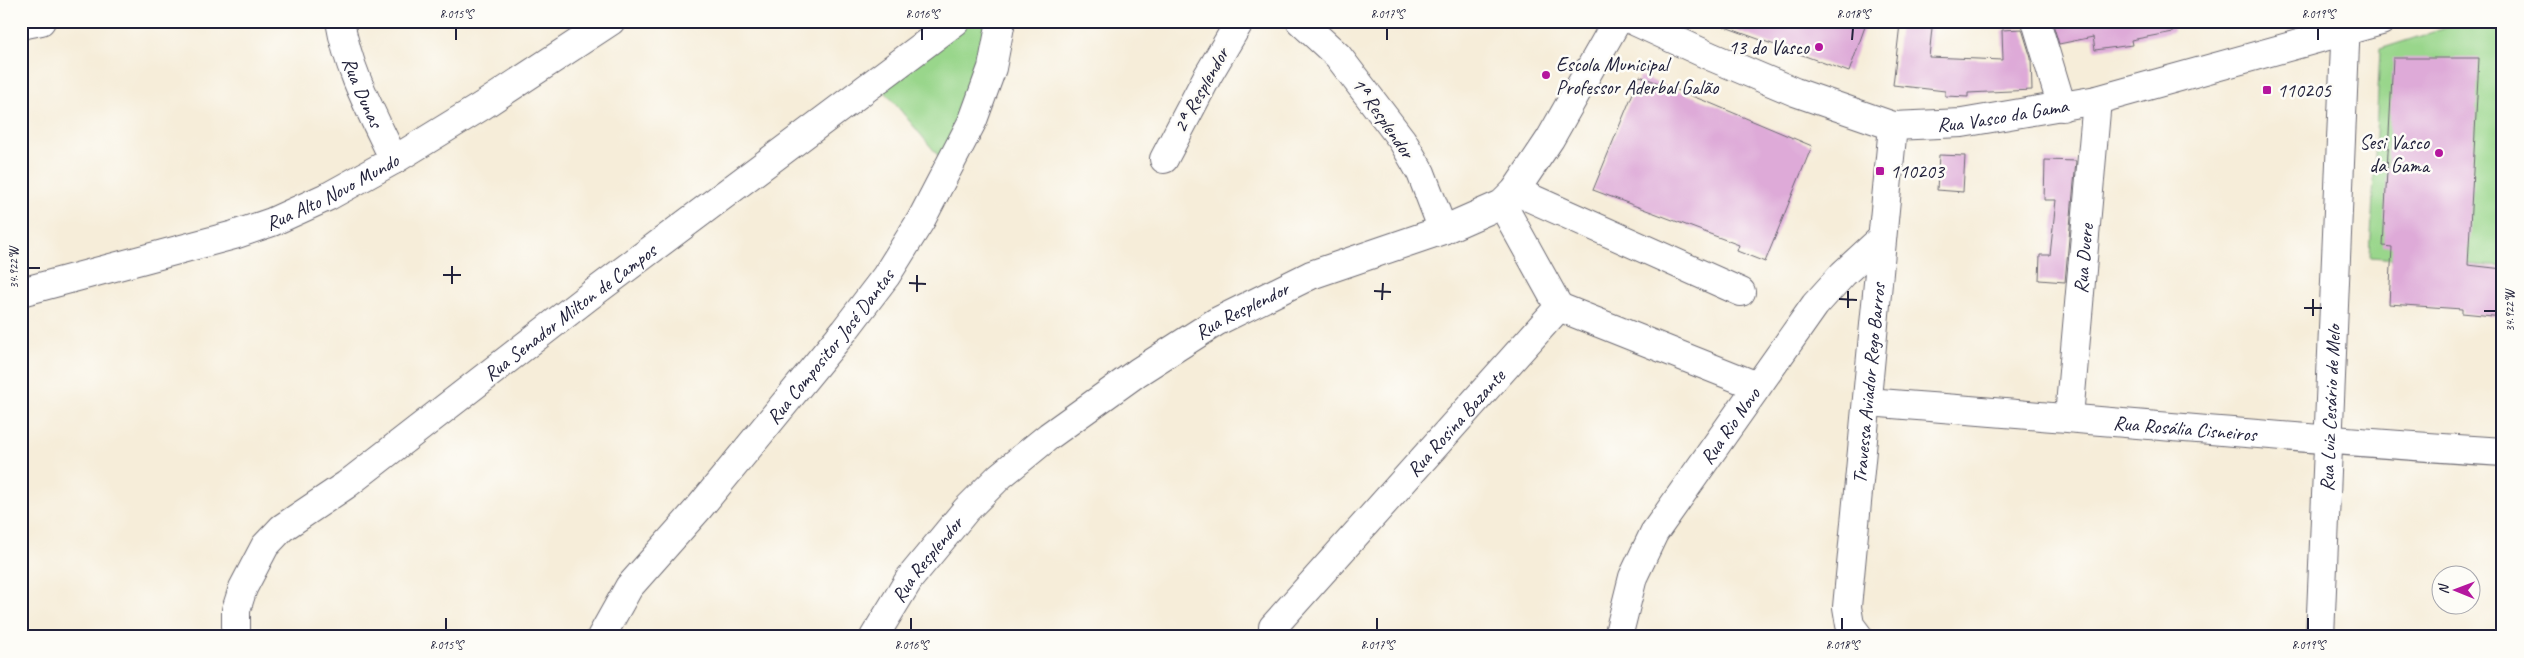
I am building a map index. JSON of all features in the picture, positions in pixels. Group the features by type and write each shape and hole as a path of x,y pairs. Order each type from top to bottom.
{"street":[{"path":"21,25 41,21"},
{"name":"Rua Dunas","path":"340,21 344,48 357,81 394,160"},
{"name":"Rua Alto Novo Mundo","path":"21,292 234,235 272,222 329,196 394,160 611,21"},
{"name":"Rua Senador Milton de Campos","path":"236,637 236,610 243,588 265,546 282,528 346,485 595,291 956,21"},
{"name":"Rua Compositor José Dantas","path":"601,637 629,587 699,508 844,331 886,276 921,220 973,120 992,68 1001,21"},
{"name":"2ª Resplendor","path":"1164,159 1207,77 1240,21"},
{"name":"1ª Resplendor","path":"1300,21 1338,56 1402,140 1421,173 1443,230"},
{"path":"1508,198 1550,139 1617,21"},
{"name":"Rua Vasco da Gama","path":"1634,21 1786,88 1893,126 1962,124 2097,100 2346,26 2381,21"},
{"path":"2036,21 2062,107"},
{"name":"Rua Luiz Cesário de Melo","path":"2320,637 2346,26"},
{"name":"Rua Duere","path":"2069,417 2097,100"},
{"name":"Travessa Aviador Rego Barros","path":"1859,637 1850,625 1847,607 1893,126"},
{"path":"1508,198 1741,292"},
{"path":"1508,198 1559,307 1757,386"},
{"name":"Rua Resplendor","path":"874,637 910,578 966,510 1000,476 1049,436 1138,372 1216,322 1311,275 1443,230 1508,198"},
{"name":"Rua Rio Novo","path":"1618,637 1633,578 1654,533 1815,305 1843,274 1882,238"},
{"name":"Rua Rosina Bazante","path":"1273,627 1559,307"},
{"name":"Rua Rosália Cisneiros","path":"1867,402 2069,417 2327,442 2503,452"}],"green space":[{"path":"955,21 996,21 992,68 941,159 877,82"},
{"name":"Sesi Vasco da Gama","path":"2455,25 2503,30 2503,267 2370,257 2380,49"}],"building":[{"name":"13 do Vasco","path":"1718,21 1867,21 1849,72 1717,24"},
{"path":"2052,21 2172,21 2173,32 2131,40 2132,45 2095,50 2093,37 2059,44"},
{"path":"1900,24 1932,28 1929,57 2003,60 2002,30 2022,29 2031,58 2032,90 1968,93 1968,97 1945,96 1945,91 1893,85"},
{"path":"2393,58 2479,58 2468,265 2503,269 2503,317 2462,313 2462,309 2389,304 2392,247 2383,246"},
{"path":"1640,76 1812,146 1765,262 1737,251 1739,245 1593,190"},
{"path":"1939,155 1965,156 1963,192 1937,190"},
{"path":"2045,160 2076,161 2065,282 2039,280 2040,255 2050,255 2056,200 2044,200"}],"place":[{"name":"13 do Vasco","path":"1819,47"},
{"name":"Escola Municipal Professor Aderbal Galão","path":"1546,75"},
{"name":"110205","path":"2267,90"},
{"name":"Sesi Vasco da Gama","path":"2439,153"},
{"name":"110203","path":"1880,171"}]}
